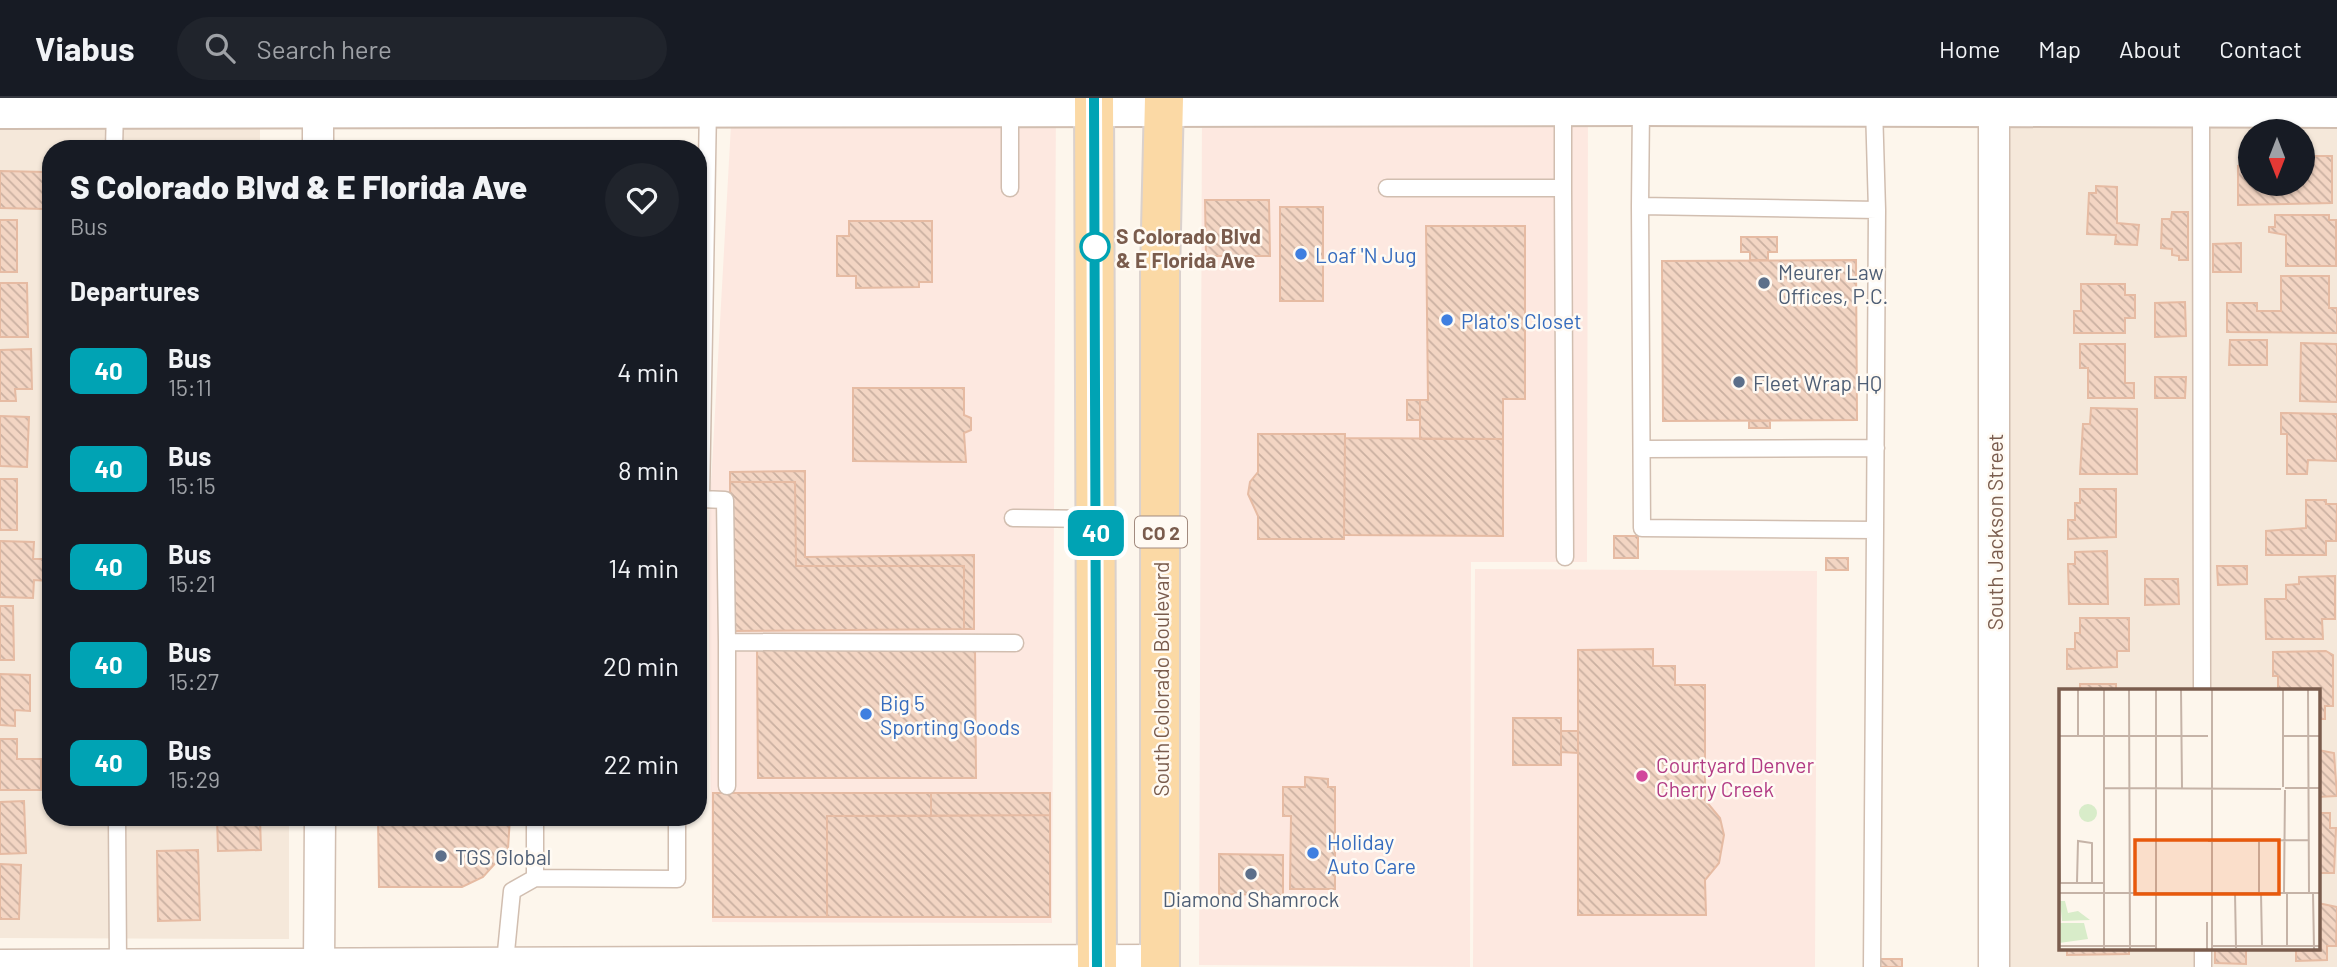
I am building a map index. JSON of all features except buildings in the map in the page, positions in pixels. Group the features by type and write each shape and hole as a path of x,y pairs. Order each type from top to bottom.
{"main road":[{"path":"1094,102 1097,964"},
{"name":"South Colorado Boulevard","path":"1160,963 1160,274 1164,103"}],"street":[{"path":"0,109 75,103 115,108 491,103 1010,107 1094,102 1563,107 1616,103 1874,107 1994,102 2201,103 2337,108"},
{"name":"South Jackson Street","path":"1994,102 1994,967"},
{"path":"295,105 313,140"},
{"path":"319,965 320,826"},
{"path":"0,965 319,965 505,961 612,964 1160,963"}],"lane":[{"path":"707,140 708,103"},
{"path":"1616,103 1640,206 1642,528 1875,530"},
{"path":"2201,103 2203,689"},
{"path":"1010,107 1010,187"},
{"path":"1563,107 1564,557"},
{"path":"1872,967 1877,210 1874,107"},
{"path":"114,140 115,108"},
{"path":"1387,188 1563,188"},
{"path":"1640,206 1877,210"},
{"path":"1642,449 1876,448"},
{"path":"707,499 725,500 727,786"},
{"path":"1013,518 1096,519"},
{"path":"727,642 1015,643"},
{"path":"117,826 118,964"},
{"path":"535,826 535,878"},
{"path":"505,961 512,891 535,878 677,879 677,826"}],"shaded area":[{"path":"0,98 260,98 260,140 42,140 42,826 289,826 289,939 0,938"},
{"path":"1056,98 1052,923 712,922 708,538 732,107"},
{"path":"1202,98 1588,98 1587,562 1471,562 1470,967 1199,965"},
{"path":"2011,98 2337,98 2337,967 1991,967"},
{"path":"1475,569 1817,571 1815,967 1473,967"}],"bus line":[{"name":"40","path":"1094,98 1097,967"}],"place":[{"name":"S Colorado Blvd & E Florida Ave","path":"1095,247"},
{"name":"Loaf 'N Jug","path":"1301,254"},
{"name":"Meurer Law Offices, P.C.","path":"1764,283"},
{"name":"Plato's Closet","path":"1447,320"},
{"name":"Fleet Wrap HQ","path":"1739,382"},
{"name":"Big 5 Sporting Goods","path":"866,714"},
{"name":"Courtyard Denver Cherry Creek","path":"1642,776"},
{"name":"Holiday Auto Care","path":"1313,853"},
{"name":"TGS Global","path":"441,856"},
{"name":"Diamond Shamrock","path":"1251,874"}]}
